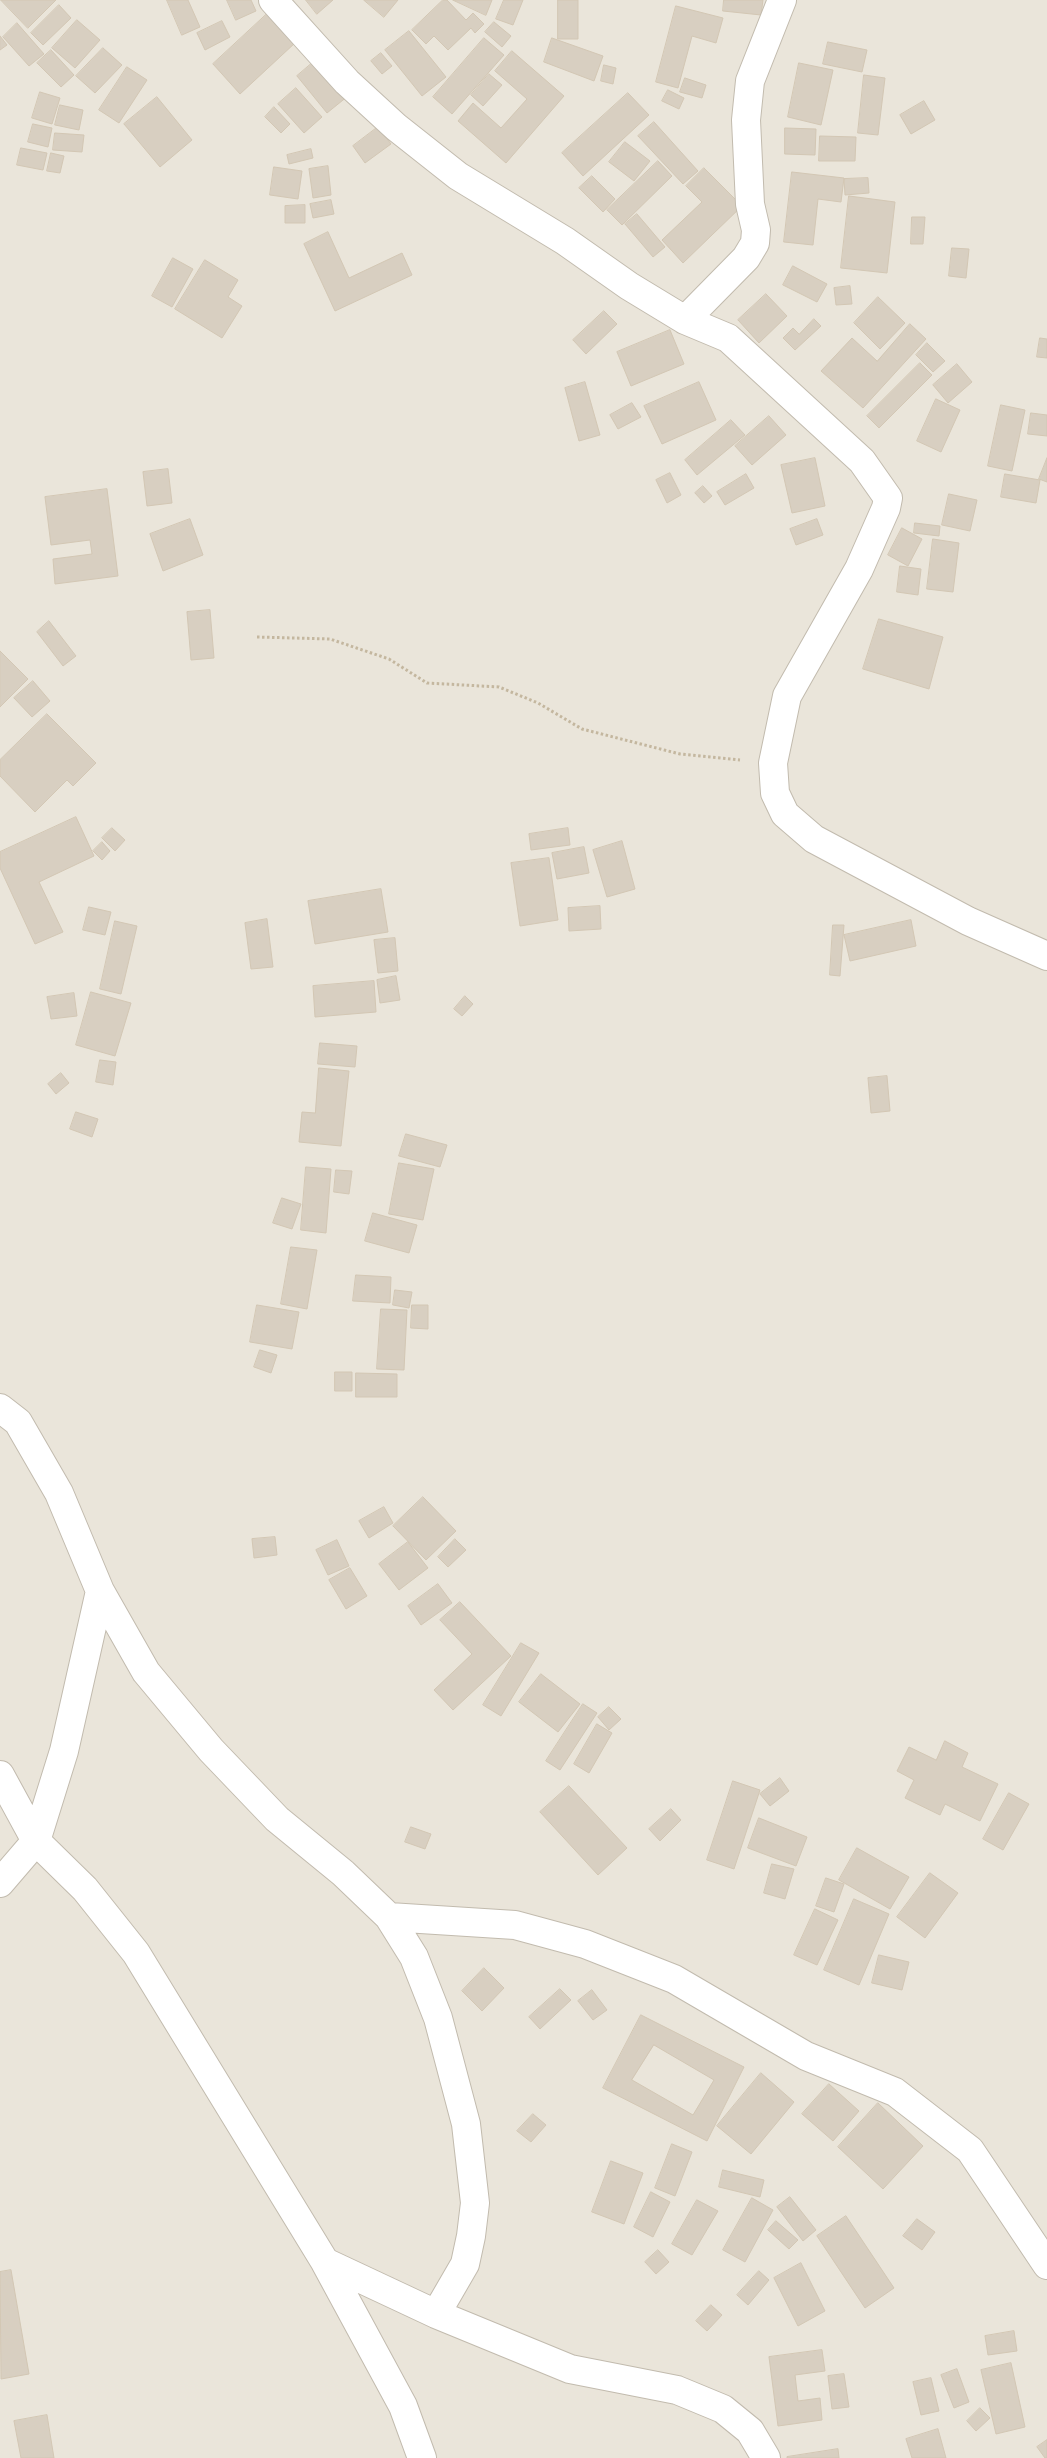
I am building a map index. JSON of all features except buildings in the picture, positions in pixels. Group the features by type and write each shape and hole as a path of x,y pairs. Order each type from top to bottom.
{"street":[{"path":"273,0 347,82 396,128 450,170 566,241 630,286 685,320 728,338 764,369 862,461 888,498 886,508 860,569 787,696 773,763 775,793 785,814 814,839 968,921 1047,956"},
{"path":"685,320 746,258 755,243 756,230 750,204 746,120 750,81 782,0"},
{"path":"0,1408 18,1422 59,1492 100,1591 146,1672 211,1750 277,1819 344,1873 389,1917 414,1957 438,2018 466,2124 475,2203 465,2264 436,2314"},
{"path":"0,1882 36,1841 64,1751 100,1591"},
{"path":"0,1775 36,1841 86,1889 136,1953 324,2262 403,2406 422,2458"},
{"path":"389,1917 515,1925 585,1944 674,1979 806,2056 894,2092 970,2150 1047,2265"},
{"path":"324,2262 436,2314 570,2369 678,2390 723,2409 750,2431 766,2458"}],"path":[{"path":"257,637 330,639 389,659 427,683 499,686 538,703 582,729 680,754 773,763"}],"shaded area":[{"path":"0,0 1047,0 1047,2458 0,2458"}]}
